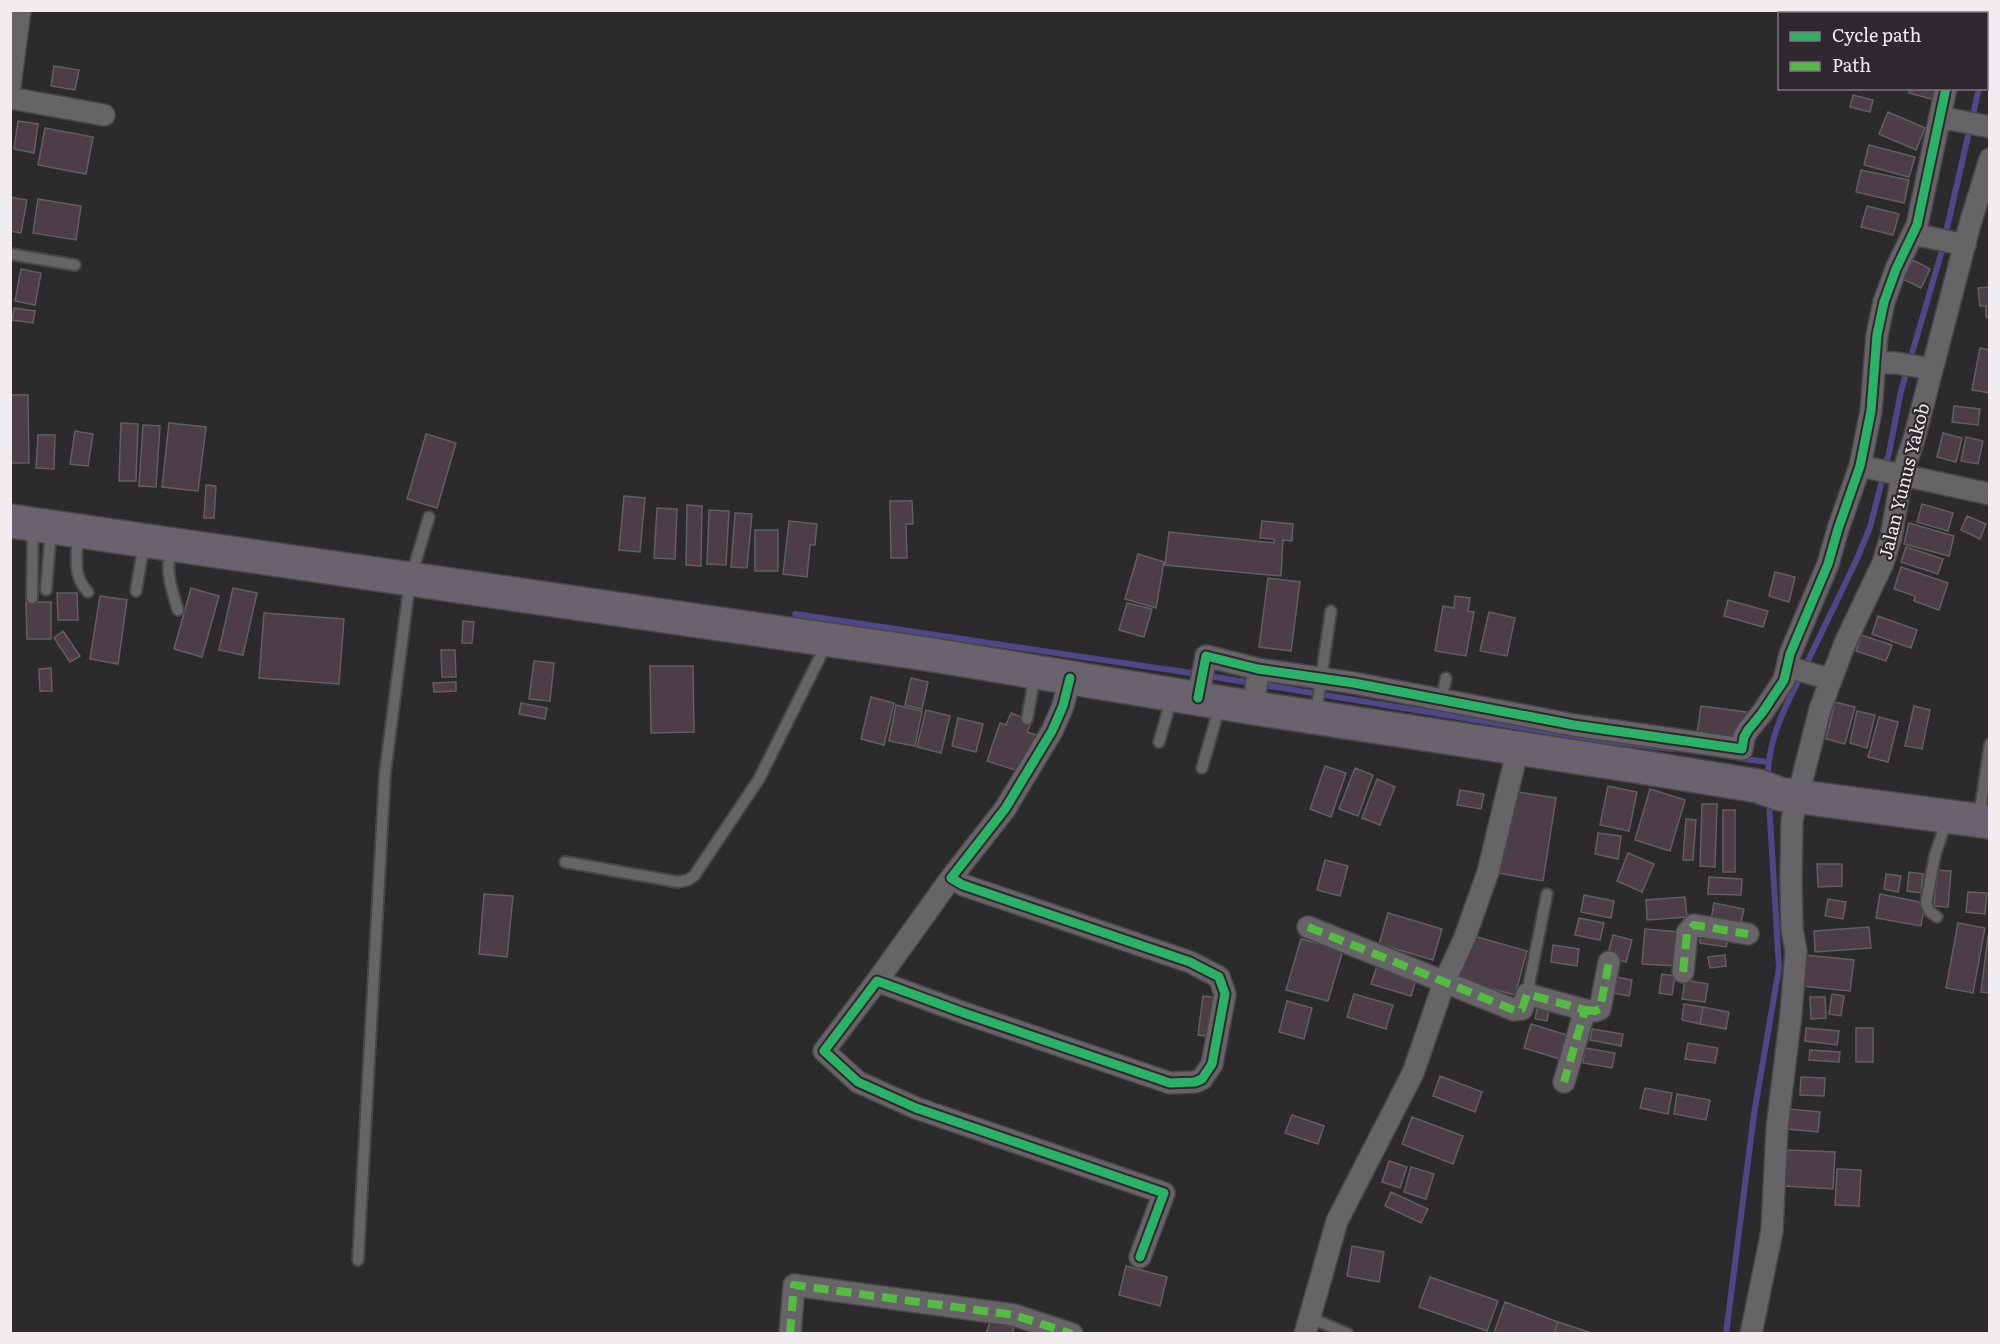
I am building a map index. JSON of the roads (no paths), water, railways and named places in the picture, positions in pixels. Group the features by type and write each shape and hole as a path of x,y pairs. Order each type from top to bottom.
{"highway":[{"path":"43,526 1070,678 1199,688 1256,687 1318,696 1438,715 1518,748 1568,738 1972,820"}],"street":[{"path":"10,86 20,10"},
{"path":"1751,1334 1772,1231 1777,1128 1796,951 1792,929 1792,820 1755,775 1744,737 1793,668 1790,654 1828,564 1838,529 1867,468 1877,335 1884,302 1896,269 1918,236 1917,225 1946,90"},
{"path":"10,98 104,115"},
{"path":"1940,117 1978,125"},
{"name":"Jalan Yunus Yakob","path":"1755,775 1820,709 1825,677 1845,643 1883,563 1891,537 1899,474 1914,439 1925,368 1958,244 1984,196 1989,159"},
{"path":"1918,236 1958,244"},
{"path":"1876,363 1897,363 1925,368"},
{"path":"1867,468 1989,494"},
{"path":"1199,688 1206,656 1256,687"},
{"path":"1793,668 1825,677"},
{"path":"1070,678 1063,706 1052,731 1005,809 951,878 824,1052 858,1082 916,1108 1164,1193 1140,1257"},
{"path":"1438,715 1568,738"},
{"path":"1307,1325 1337,1221 1413,1073 1444,983 1465,937 1488,872 1518,748"},
{"path":"877,981 1170,1083 1195,1082 1202,1078 1212,1064 1225,994 1219,977 1190,962 963,885 951,878"},
{"path":"1683,972 1687,933 1694,926 1748,934"},
{"path":"1308,927 1514,1010 1522,1009 1527,994 1585,1010 1600,1010 1609,962"},
{"path":"1564,1082 1585,1010"},
{"path":"790,1334 794,1285 1014,1315 1072,1334"}],"lane":[{"path":"10,254 75,265"},
{"path":"358,1260 385,773 410,580 429,517"},
{"path":"43,526 46,590"},
{"path":"43,526 80,584 88,592"},
{"path":"32,598 43,526"},
{"path":"136,591 158,543"},
{"path":"158,543 167,562 168,578 178,610"},
{"path":"1318,696 1331,610"},
{"path":"565,862 678,882 694,876 759,779 828,641"},
{"path":"1027,719 1036,672"},
{"path":"1438,715 1446,678"},
{"path":"1159,742 1199,688"},
{"path":"1199,688 1202,768"},
{"path":"1937,917 1929,911 1926,903 1935,855 1972,820 1989,744"},
{"path":"1527,994 1547,894"},
{"path":"1307,1325 1348,1334"}],"waterway":[{"path":"1988,51 1990,45"},
{"path":"1805,667 1870,527 1889,453 1901,391 1941,254 1979,90"},
{"path":"795,614 1191,673 1597,740 1672,749"},
{"path":"1768,779 1770,752 1774,739 1783,713 1801,676"},
{"path":"1739,758 1767,762"},
{"path":"1726,1334 1754,1114 1779,968 1769,801"}]}
